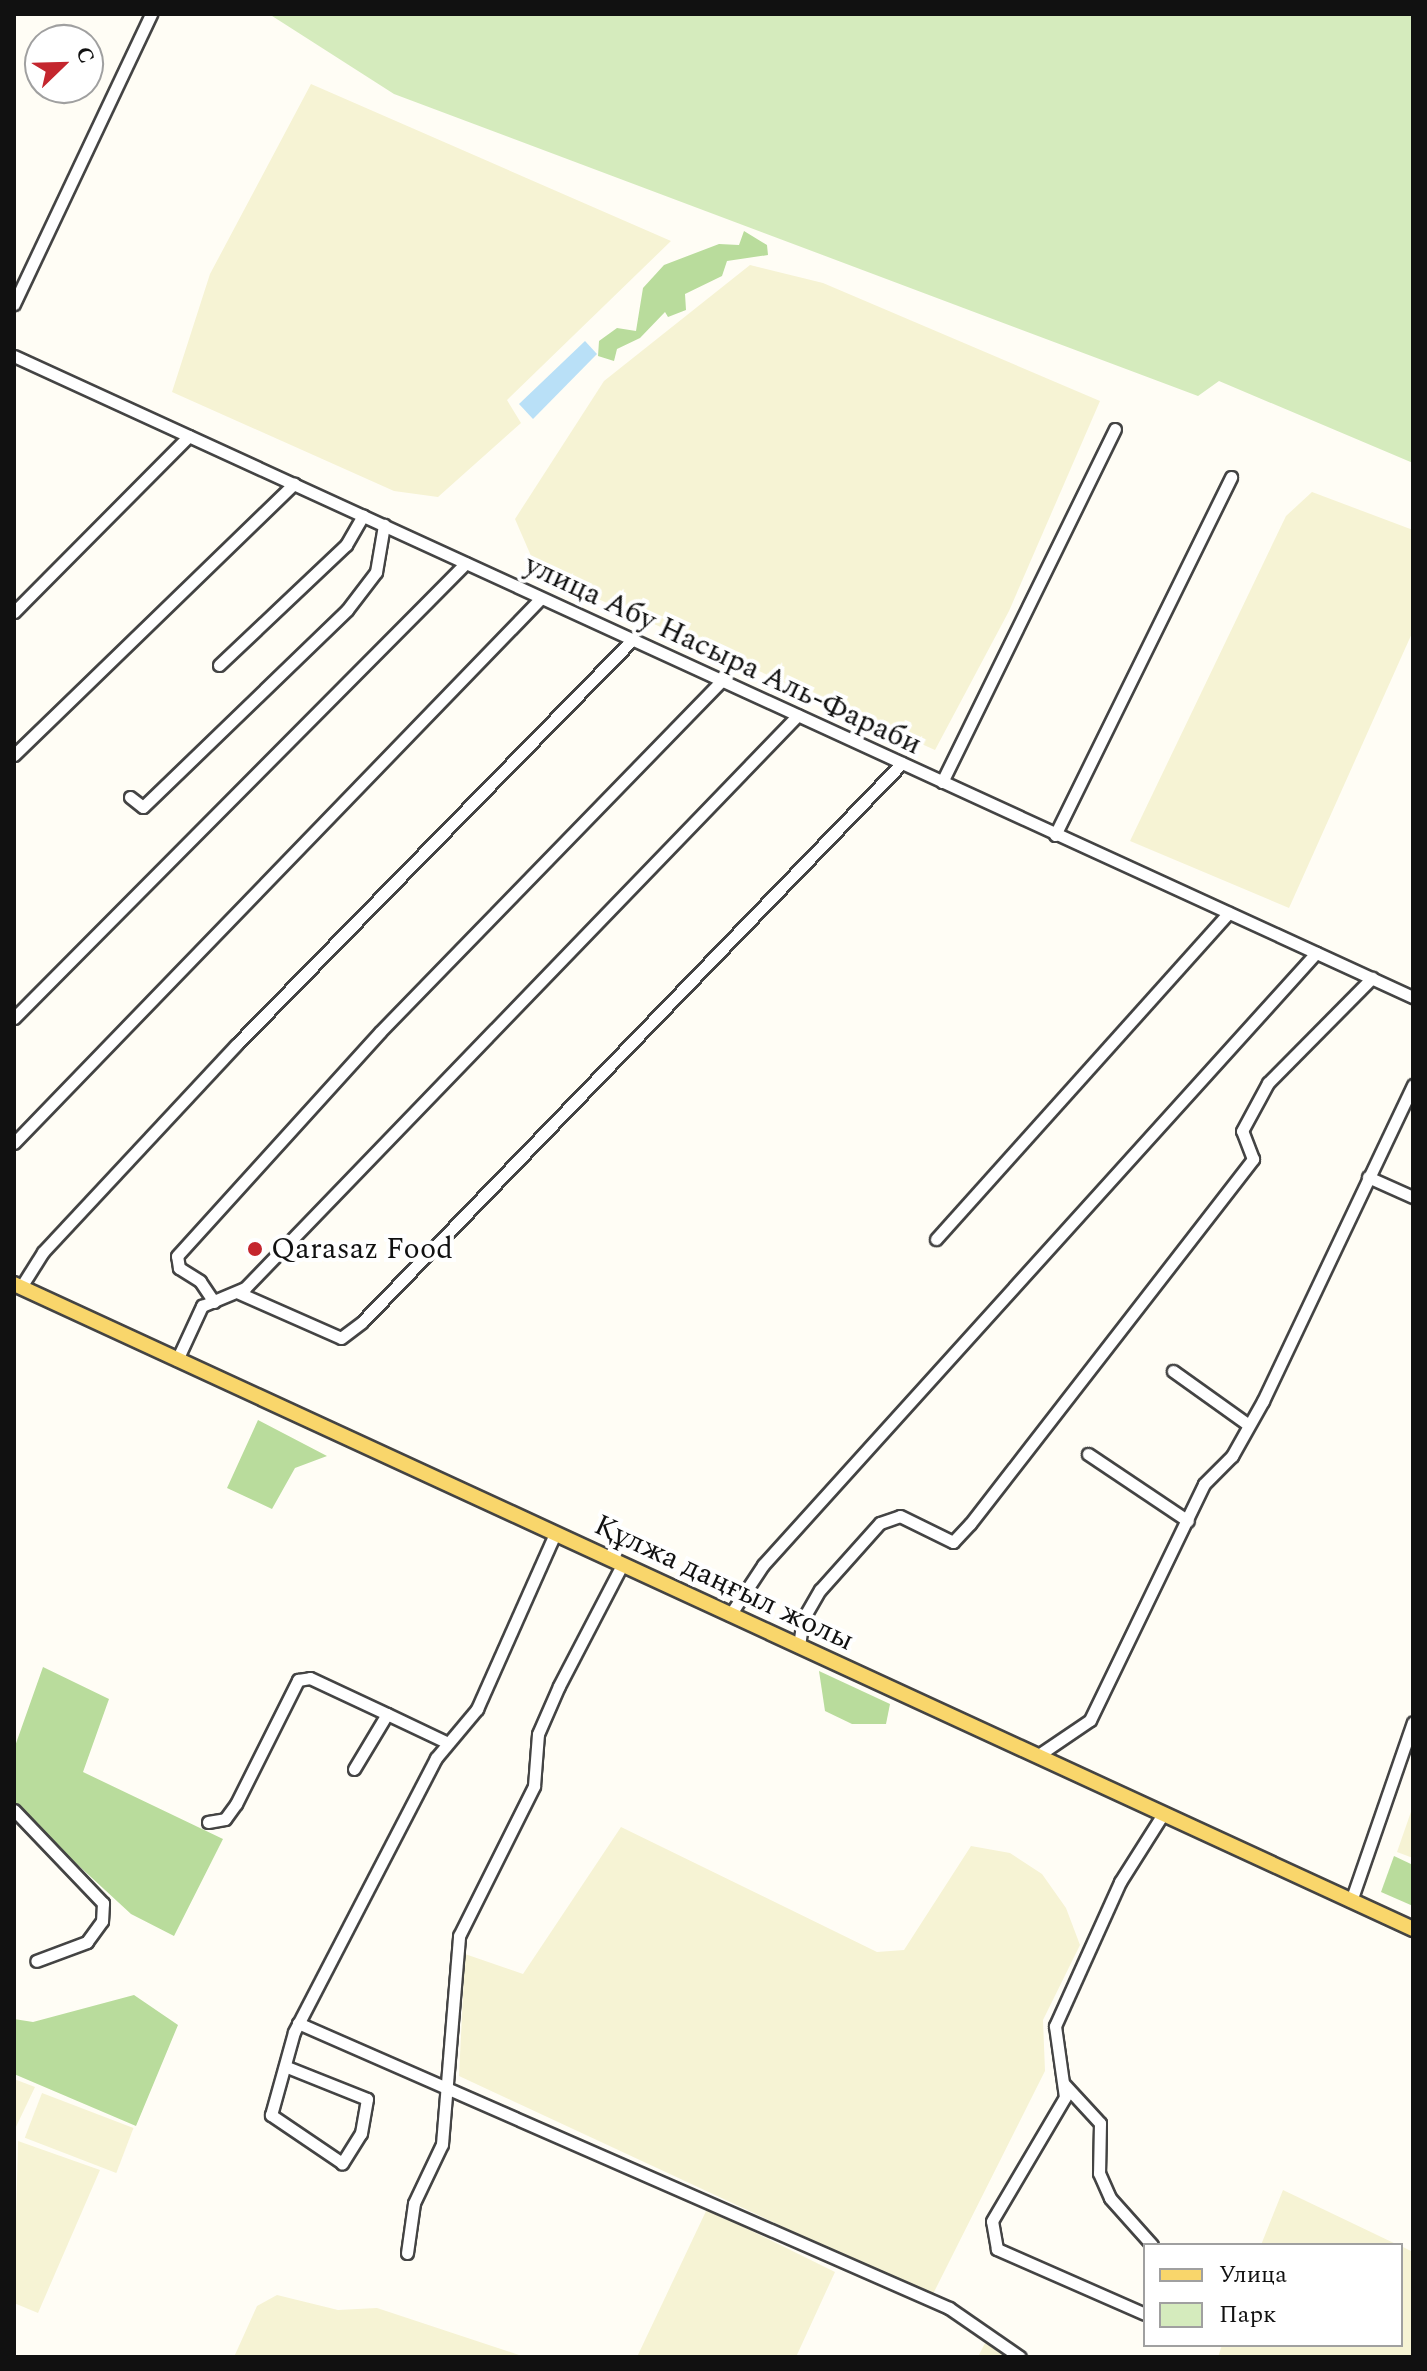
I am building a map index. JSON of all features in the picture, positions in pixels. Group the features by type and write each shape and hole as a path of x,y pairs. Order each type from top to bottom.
{"main road":[{"name":"Құлжа даңғыл жолы","path":"18,1286 730,1615 1040,1754 1413,1929"}],"street":[{"path":"14,304 151,14"},
{"name":"улица Абу Насыра Аль-Фараби","path":"14,356 1413,997"},
{"path":"942,782 1115,429"},
{"path":"14,612 189,436"},
{"path":"1055,835 1231,477"},
{"path":"14,755 294,484"},
{"path":"219,665 346,545 363,516"},
{"path":"130,797 143,807 347,610 376,572 384,525"},
{"path":"14,1018 466,563"},
{"path":"14,1143 541,598"},
{"path":"18,1286 43,1252 225,1057 633,639"},
{"path":"214,1302 200,1281 179,1268 177,1256 380,1032 722,680"},
{"path":"177,1360 194,1315 214,1302 239,1293 798,715"},
{"path":"239,1293 341,1338 362,1322 902,763"},
{"path":"936,1239 1228,913"},
{"path":"730,1615 763,1565 1316,953"},
{"path":"799,1646 803,1619 820,1590 880,1523 900,1516 953,1542 970,1524 1253,1159 1242,1131 1268,1083 1372,978"},
{"path":"1040,1754 1085,1727 1188,1521 1246,1423 1413,1085"},
{"path":"1368,1177 1413,1197"},
{"path":"1173,1371 1246,1423"},
{"path":"1088,1454 1188,1521"},
{"path":"287,2067 367,2099 361,2133 342,2163 271,2115 298,2023 446,1742 477,1709 555,1534"},
{"path":"407,2253 414,2203 442,2144 459,1936 534,1786 538,1734 559,1686 622,1565"},
{"path":"208,1822 225,1819 236,1804 298,1680 310,1678 446,1742"},
{"path":"354,1769 387,1714"},
{"path":"1351,1901 1413,1722"},
{"path":"14,1810 103,1903 102,1921 87,1942 36,1961"},
{"path":"1143,2313 1010,2256 992,2235 998,2210 1059,2112 1064,2084 1055,2026 1120,1882 1163,1814"},
{"path":"298,2023 949,2308 1020,2357"},
{"path":"1064,2084 1100,2123 1099,2173 1110,2198 1150,2243"}],"shaded area":[{"path":"311,84 671,241 507,400 521,423 438,497 394,491 172,392 210,274"},
{"path":"750,265 823,283 1100,401 1009,611 935,750 538,572 515,519 604,381"},
{"path":"1312,492 1413,530 1413,631 1289,908 1130,841 1286,516"},
{"path":"1413,1806 1413,1858 1397,1852"},
{"path":"621,1827 877,1952 904,1950 971,1846 1010,1853 1042,1874 1066,1908 1080,1945 1043,2020 1045,2071 932,2296 459,2076 465,1954 523,1974"},
{"path":"14,2079 35,2087 14,2131"},
{"path":"42,2093 133,2128 116,2173 25,2138"},
{"path":"18,2141 100,2170 38,2313 14,2303"},
{"path":"1283,2190 1394,2243 1262,2243"},
{"path":"707,2209 835,2272 796,2357 637,2357"},
{"path":"1403,2247 1413,2252 1413,2357 1218,2357 1221,2347 1403,2347"},
{"path":"277,2295 338,2310 377,2308 525,2357 234,2357 257,2306"},
{"path":"986,2341 1011,2357 978,2357"}],"green space":[{"path":"269,14 1413,14 1413,463 1219,381 1198,396 394,94"},
{"path":"744,231 767,245 768,255 727,261 722,276 685,294 686,310 668,317 665,312 640,338 617,349 614,361 598,356 599,341 617,328 636,331 643,288 664,265 719,244 739,245"},
{"path":"258,1420 327,1456 295,1468 272,1509 227,1488"},
{"path":"43,1667 109,1699 83,1772 223,1839 174,1936 131,1914 14,1806 14,1749"},
{"path":"819,1671 890,1704 886,1724 852,1724 825,1711"},
{"path":"1394,1856 1413,1865 1413,1906 1381,1892"},
{"path":"134,1995 178,2025 136,2126 14,2074 14,2019 33,2022"}],"water":[{"path":"585,341 597,354 533,419 519,404"}],"place":[{"name":"Qarasaz Food","path":"255,1249"}]}
